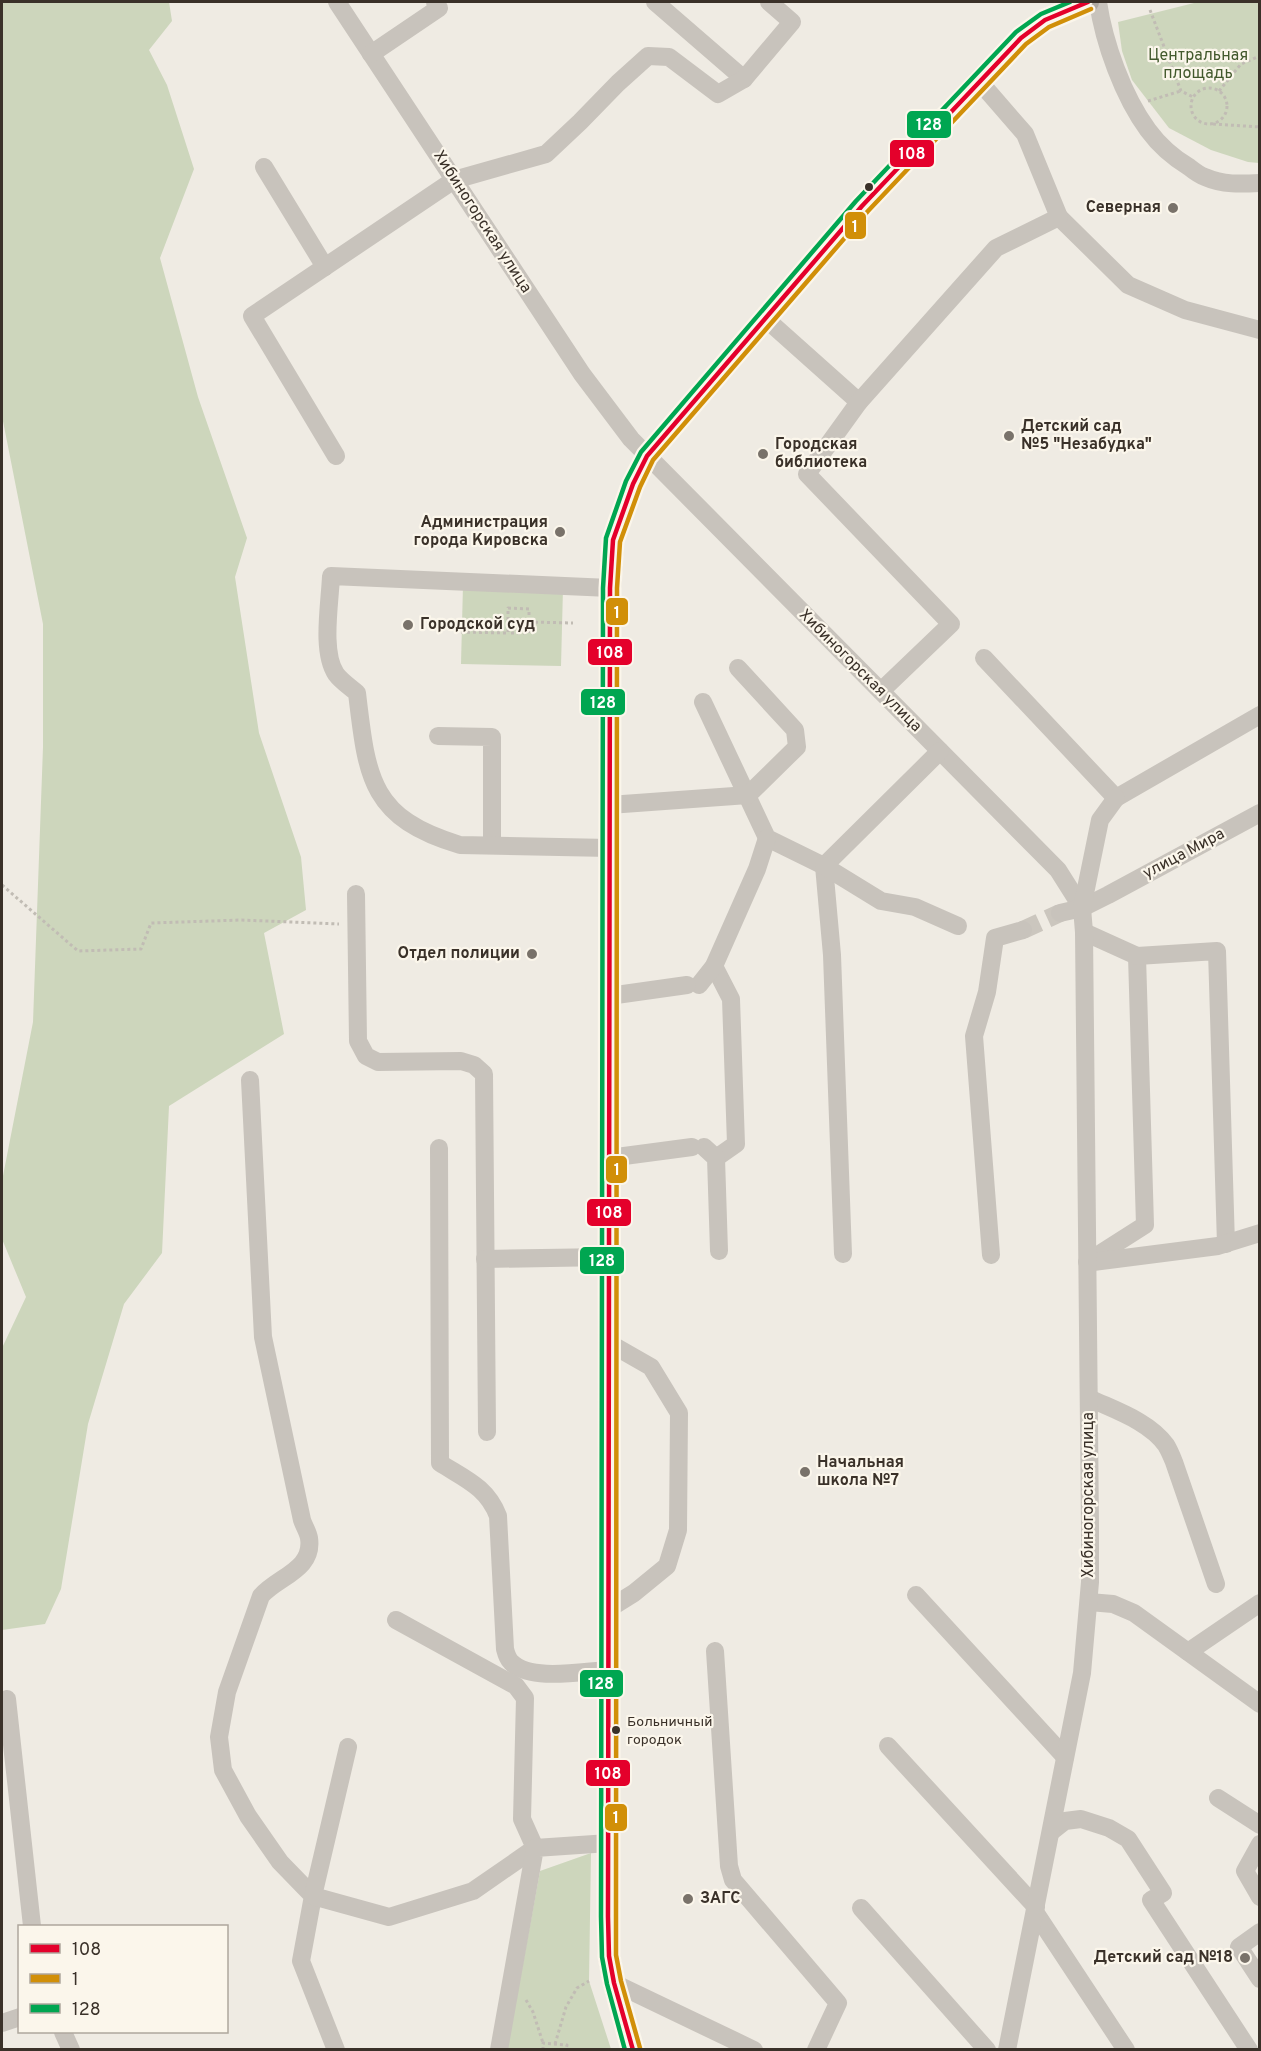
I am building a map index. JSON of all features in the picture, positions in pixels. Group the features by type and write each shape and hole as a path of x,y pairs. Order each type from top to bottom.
{"main road":[{"path":"633,2049 614,1983 609,1946 609,805 610,588 613,540 633,484 655,464 766,319 862,207 1021,38 1046,20 1088,2"}],"street":[{"name":"Хибиногорская улица","path":"337,2 582,374 631,439 1058,870 1082,908 1089,1398 1089,1602 1082,1672 1007,2049"},
{"path":"371,54 439,8 435,2"},
{"path":"656,2 744,79"},
{"path":"336,456 252,316 454,180 546,153 648,56 669,57 718,94 744,79 792,22 769,2"},
{"path":"1098,2 1101,24 1111,55 1133,105 1148,131 1174,158 1204,177 1233,185 1260,183"},
{"path":"979,81 1024,134 1059,217 1128,285 1185,310 1260,330"},
{"path":"264,167 325,267"},
{"path":"881,691 951,624 807,474 859,402 996,248 1059,217"},
{"path":"766,319 859,402"},
{"path":"610,588 331,576 328,642 330,662 337,676 357,693 363,747 375,787 389,807 413,826 436,838 460,845 610,848"},
{"path":"984,658 1116,798"},
{"path":"609,805 748,795 797,747 795,730 738,668"},
{"path":"609,996 693,985 714,966 757,869 766,838 703,702"},
{"path":"1082,908 1100,820 1116,798 1260,715"},
{"path":"438,736 492,736 492,844"},
{"path":"824,866 940,751"},
{"name":"улица Мира","path":"1060,913 1082,908 1108,895 1260,813"},
{"path":"766,838 824,866 881,901 915,907 958,926"},
{"path":"824,866 832,955 843,1254"},
{"path":"356,894 358,1041 366,1056 378,1062 462,1061 474,1065 484,1074 487,1432"},
{"path":"991,1255 974,1036 987,992 995,938 1023,930"},
{"path":"1084,932 1137,956 1217,951 1226,1244"},
{"path":"1087,1262 1144,1225 1137,956"},
{"path":"609,1158 704,1151 736,1144 731,999 714,966"},
{"path":"250,1080 263,1337 302,1520 309,1539 307,1555 300,1568 268,1587 261,1596 227,1692 219,1737 223,1770 248,1816 280,1862 313,1896 389,1917 473,1891 535,1848 609,1844"},
{"path":"439,1148 440,1463 481,1488 493,1502 498,1516 505,1649 510,1661 522,1669 537,1674 609,1670"},
{"path":"704,1151 719,1251"},
{"path":"1087,1262 1226,1244 1260,1233"},
{"path":"485,1259 608,1257"},
{"path":"609,1342 651,1366 679,1413 678,1530 667,1566 634,1593 610,1608"},
{"path":"1089,1398 1131,1418 1150,1430 1166,1445 1216,1584"},
{"path":"916,1595 1065,1757"},
{"path":"1089,1602 1113,1604 1134,1612 1260,1704"},
{"path":"1188,1652 1260,1603"},
{"path":"396,1620 516,1686 525,1698 522,1819 535,1848 499,2049"},
{"path":"715,1651 729,1866 733,1880 838,2004 816,2049"},
{"path":"7,1700 32,1925"},
{"path":"888,1746 1036,1909 1126,2049"},
{"path":"336,2049 301,1961 313,1896 348,1747"},
{"path":"1218,1798 1260,1825"},
{"path":"1050,1832 1065,1821 1081,1819 1096,1823 1128,1839 1163,1893 1151,1900 1249,2049"},
{"path":"1260,1844 1245,1871 1260,1897"},
{"path":"861,1908 987,2049"},
{"path":"1260,1932 1239,1947 1260,1979"},
{"path":"614,1983 754,2049"},
{"path":"2,2023 18,2018"},
{"path":"64,2033 71,2049"}],"path":[{"path":"1150,10 1181,91 1193,97"},
{"path":"1219,91 1240,64 1260,56"},
{"path":"1208,124 1220,120 1226,111 1226,100 1219,91 1208,88 1193,97 1191,109 1202,123 1208,124 1260,127"},
{"path":"1133,105 1181,91"},
{"path":"461,632 508,633 529,633 530,609 508,608 508,633"},
{"path":"529,621 573,623"},
{"path":"2,885 78,951 141,949 151,923 241,920 356,925"},
{"path":"555,2044 566,2007 577,1988 589,1981"},
{"path":"511,1982 518,1988 532,2012 543,2049"},
{"path":"543,2043 567,2045 566,2049"}],"green space":[{"path":"2,2 169,2 172,21 149,50 167,85 194,169 160,258 198,397 247,538 235,577 259,733 301,857 306,910 264,933 284,1034 169,1106 162,1253 124,1304 88,1424 61,1589 45,1624 2,1630 2,1348 26,1297 2,1239 2,1181 33,1022 43,747 43,624 2,416"},
{"name":"Центральная площадь","path":"1198,2 1259,2 1259,163 1248,162 1211,150 1169,128 1132,80 1122,51 1118,22"},
{"path":"463,585 563,588 561,666 461,664"},
{"path":"591,1853 589,1981 611,2049 507,2050 540,1871"}],"tunnel":[{"path":"1023,930 1060,913"}],"transit line":[{"name":"128","path":"625,2050 602,1957 601,1917 603,588 606,538 626,481 641,452 856,201 1016,32 1041,14 1070,2"},
{"name":"108","path":"633,2050 614,1983 609,1956 608,1917 610,588 613,540 633,484 647,456 862,206 1021,38 1045,20 1088,2"},
{"name":"1","path":"640,2048 616,1955 617,588 620,542 640,487 653,460 868,211 1026,44 1049,27 1091,9"}],"place":[{"name":"Северная","path":"1173,208"},
{"name":"Детский сад №5 \"Незабудка\"","path":"1009,436"},
{"name":"Городская библиотека","path":"763,454"},
{"name":"Администрация города Кировска","path":"560,532"},
{"name":"Городской суд","path":"408,625"},
{"name":"Отдел полиции","path":"532,954"},
{"name":"Начальная школа №7","path":"805,1472"},
{"name":"Больничный городок","path":"616,1730"},
{"name":"ЗАГС","path":"688,1899"},
{"name":"Детский сад №18","path":"1245,1958"}]}
